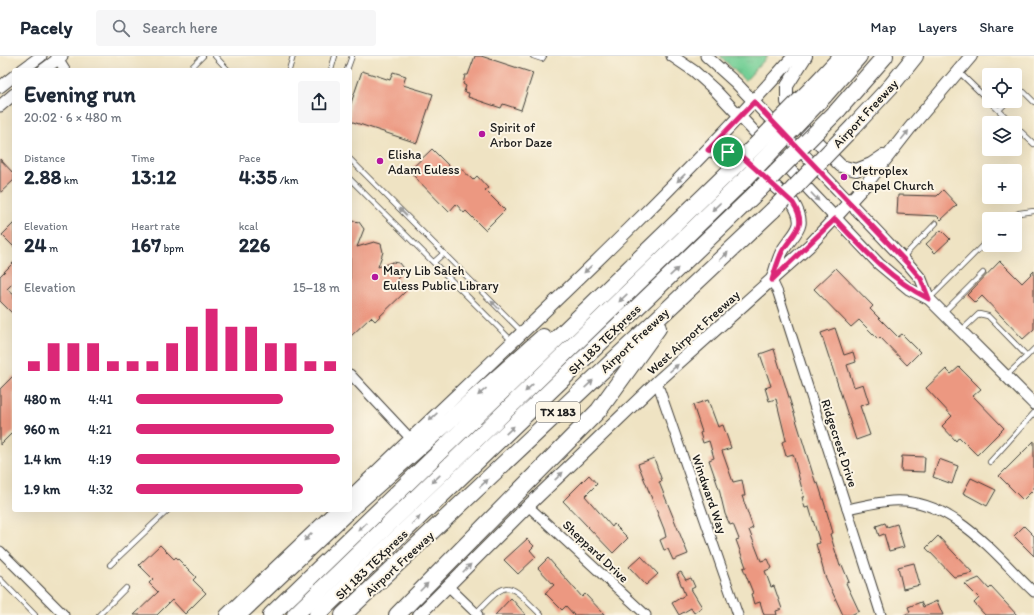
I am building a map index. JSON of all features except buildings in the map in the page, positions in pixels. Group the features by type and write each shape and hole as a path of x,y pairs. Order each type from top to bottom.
{"highway":[{"path":"271,615 731,170 818,92 842,56"},
{"name":"SH 183 TEXpress","path":"295,615 744,180 818,92 859,56"},
{"name":"SH 183 TEXpress","path":"317,615 758,192 838,110 884,56"},
{"name":"Airport Freeway","path":"343,615 773,210 891,86 915,56"},
{"path":"891,86 919,56"},
{"path":"352,508 564,318 681,207 731,170"},
{"path":"396,615 599,410 680,297"},
{"path":"238,615 348,512"}],"main road":[{"path":"352,495 513,342 708,150 754,102 794,56"},
{"path":"806,56 787,86 786,92 794,119 841,166 856,170 871,164 892,150"},
{"name":"West Airport Freeway","path":"419,615 528,506 657,382 772,280 835,219 867,183 892,150 971,56"},
{"path":"708,150 718,153 738,153 793,203 797,210 801,222 795,236 783,251 772,280"},
{"path":"226,615 334,512"}],"street":[{"path":"25,68 41,56"},
{"path":"672,56 694,71 740,117 879,264 908,289 929,299 1034,404"},
{"path":"706,56 754,102 921,279 929,299"},
{"path":"45,68 58,57 64,68"},
{"path":"0,87 12,78"},
{"path":"0,106 12,96"},
{"name":"Ridgecrest Drive","path":"772,280 777,290 882,615"},
{"path":"352,376 411,439"},
{"name":"Windward Way","path":"657,382 738,615"},
{"path":"847,509 894,501 933,507 968,528 1034,592"},
{"name":"Sheppard Drive","path":"528,506 646,615"},
{"path":"0,550 64,615"},
{"path":"448,586 476,614"}],"lane":[{"path":"192,68 203,56"},
{"path":"215,56 226,68"},
{"path":"290,68 293,56"},
{"path":"332,68 335,56"},
{"path":"348,68 352,56"},
{"path":"532,56 542,59 544,56"},
{"path":"959,72 982,94"},
{"path":"1022,92 1034,102"},
{"path":"999,110 1005,116"},
{"path":"1022,133 1034,144"},
{"path":"352,161 522,332"},
{"path":"352,181 513,342"},
{"path":"1022,213 1034,211"},
{"path":"902,259 936,223"},
{"path":"929,299 982,246"},
{"path":"434,262 444,253"},
{"path":"943,313 983,273"},
{"path":"961,331 979,314 988,316 1027,356"},
{"path":"1006,376 1034,349"},
{"path":"990,462 1034,413"},
{"path":"110,565 166,512"},
{"path":"0,580 35,615"},
{"path":"476,614 498,591 506,587 513,588 541,615"},
{"path":"99,615 126,588"}],"green space":[{"path":"720,56 768,56 745,81"}],"place":[{"name":"Spirit of Arbor Daze","path":"482,134"},
{"name":"Elisha Adam Euless","path":"380,161"},
{"name":"Metroplex Chapel Church","path":"844,177"},
{"name":"Mary Lib Saleh Euless Public Library","path":"375,277"}],"route":[{"path":"754,102 866,222 910,266 921,279 929,299 908,289 879,264 835,219 809,246 772,280 783,251 795,236 801,222 797,210 793,203 751,163 738,153 728,152 718,153 708,150 754,102"}]}
